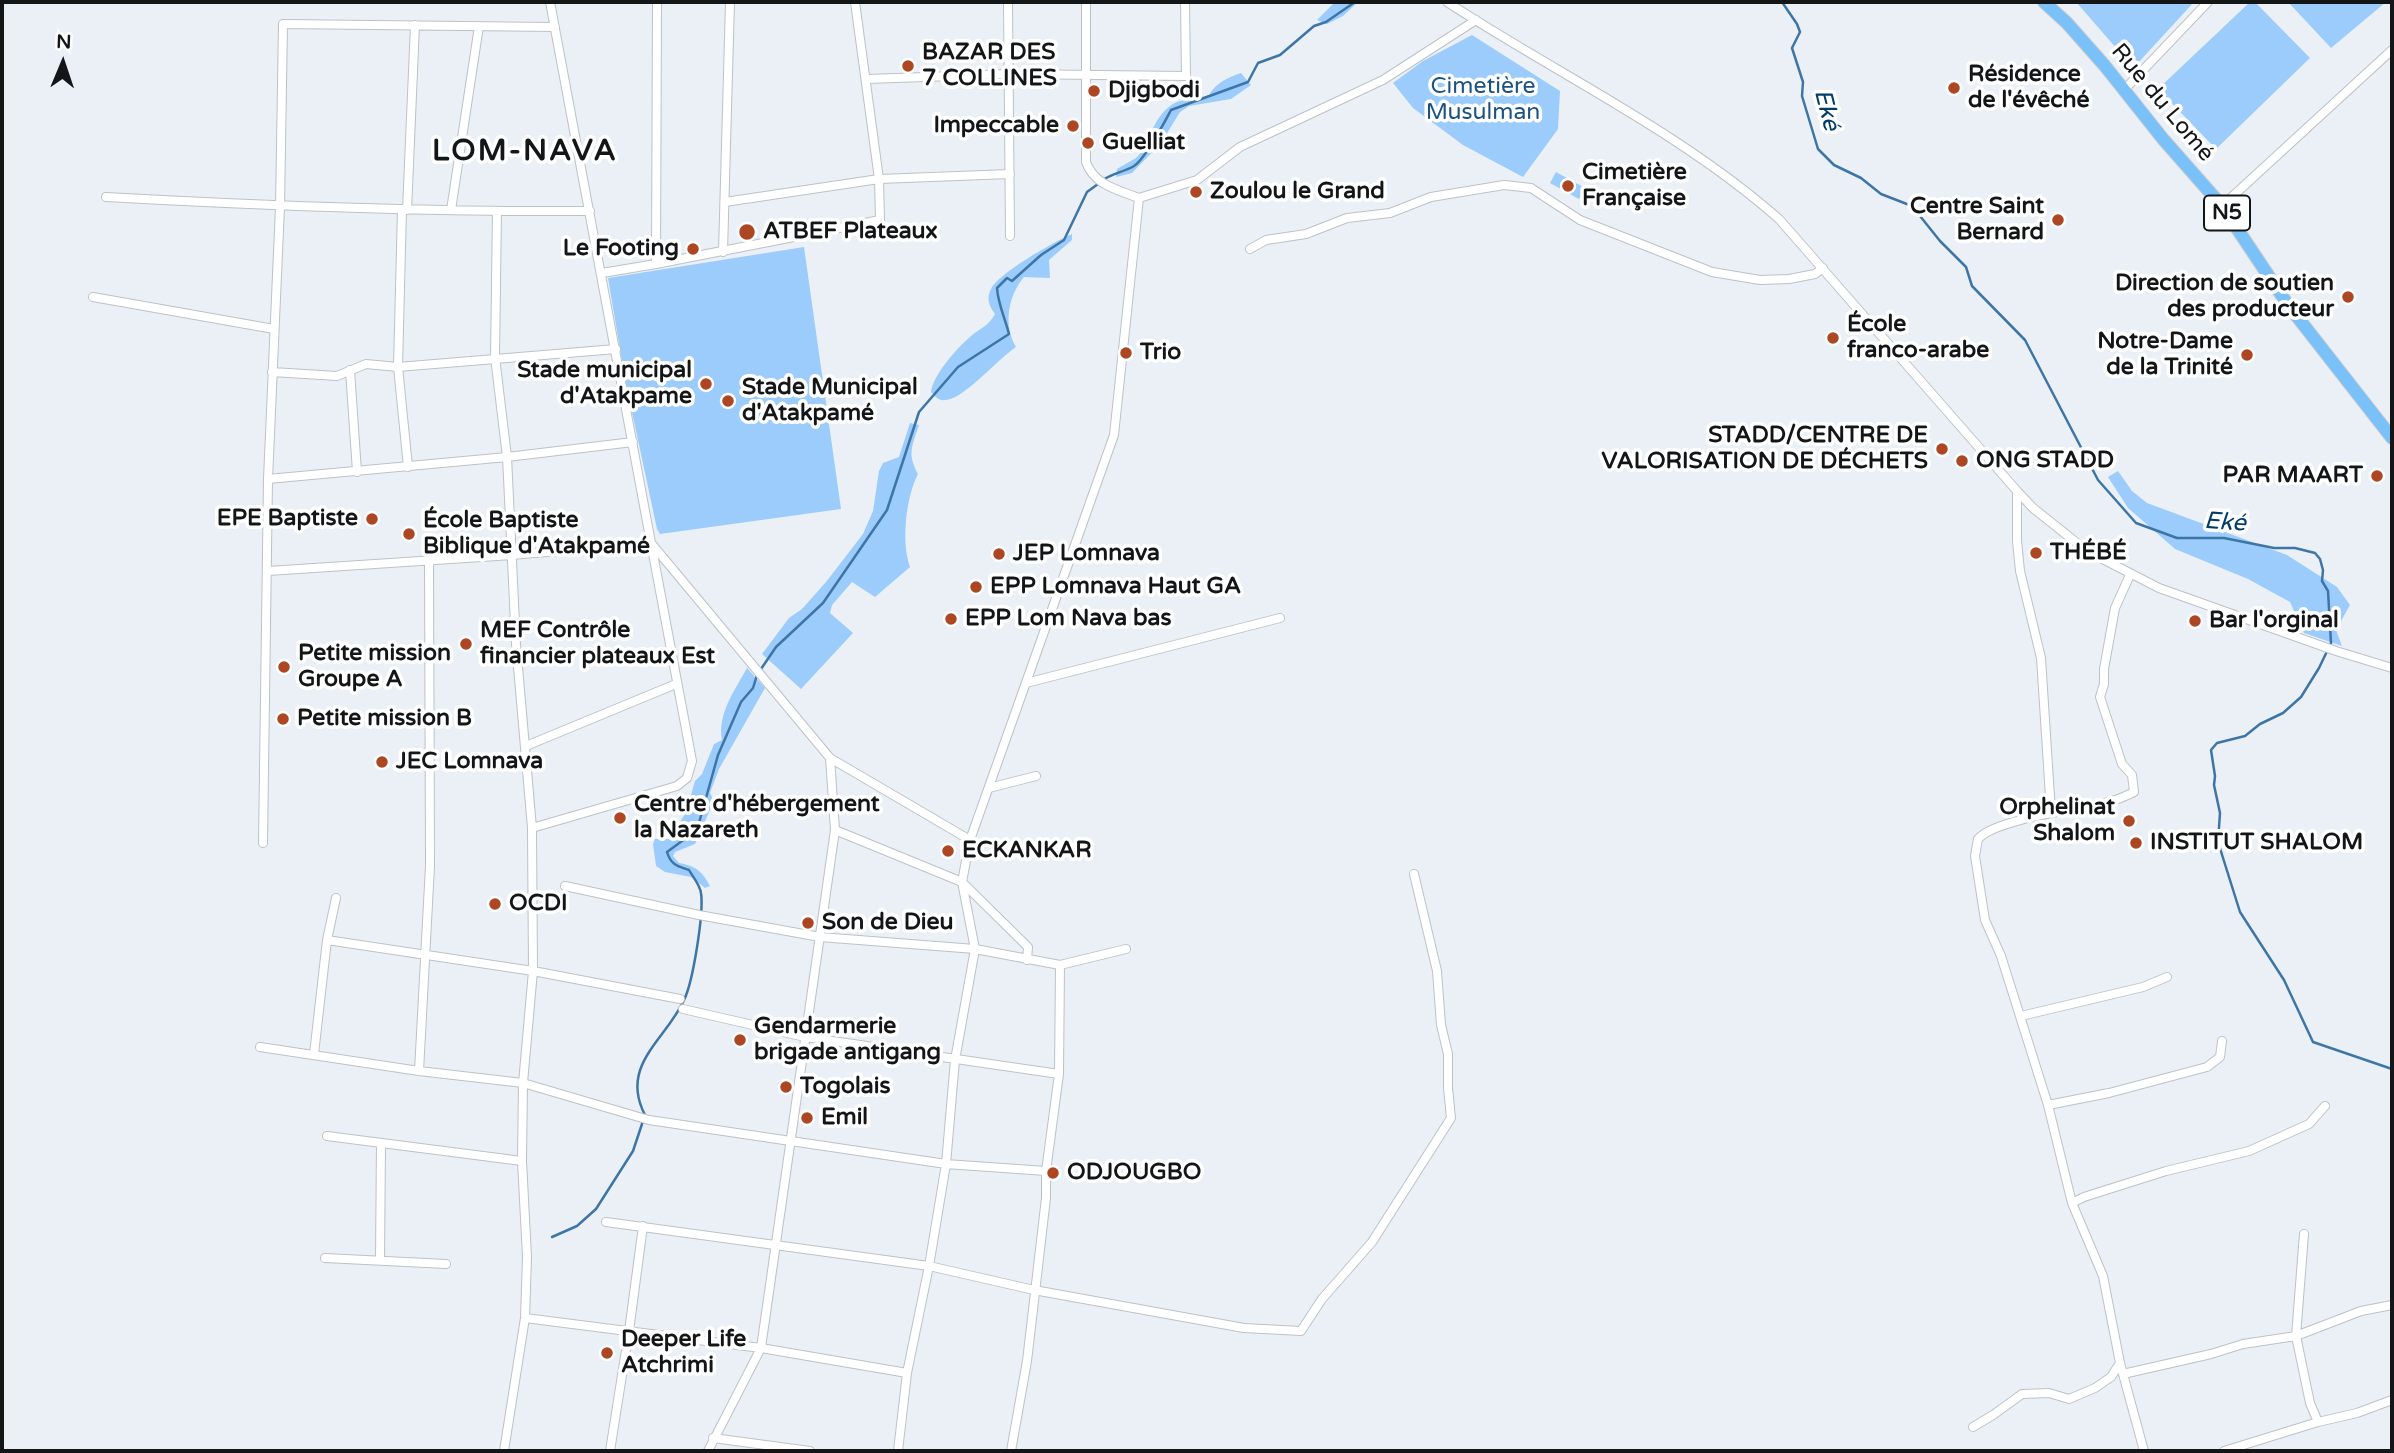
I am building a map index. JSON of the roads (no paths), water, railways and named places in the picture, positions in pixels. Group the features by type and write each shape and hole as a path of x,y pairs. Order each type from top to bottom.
{"main road":[{"name":"Rue du Lomé","path":"2044,2 2074,30 2222,206 2288,305 2392,438"}],"street":[{"path":"532,828 677,786 687,778 692,761 550,2"},
{"path":"656,264 657,2"},
{"path":"723,252 730,2"},
{"path":"601,273 723,252 880,220 879,179 855,2"},
{"path":"1008,2 1010,236"},
{"path":"1086,2 1086,162 1089,172 1107,187 1139,198 1197,180 1240,146 1383,80 1476,20"},
{"path":"867,79 1010,74 1186,76 1185,2"},
{"path":"1447,2 1649,124 1719,170 1779,219 2017,491 2033,508 2077,543 2130,575 2159,588 2336,651 2392,668"},
{"path":"2125,89 2208,2"},
{"path":"264,843 268,479 280,207 283,24 555,27"},
{"path":"408,467 398,367 415,25"},
{"path":"451,211 479,26"},
{"path":"2222,206 2392,50"},
{"path":"725,202 879,179 1010,174"},
{"path":"1250,248 1266,240 1306,234 1347,218 1390,213 1431,197 1504,186 1531,188 1590,225 1712,272 1760,280 1779,280 1815,274 1823,268"},
{"path":"106,197 280,207 590,211"},
{"path":"898,1451 907,1373 946,1164 956,1060 975,949 962,883 970,840 1114,435 1139,198"},
{"path":"497,211 495,357 507,457 516,644 532,828 533,971 523,1083 522,1161 527,1257 525,1318 504,1451"},
{"path":"93,297 274,328"},
{"path":"272,372 337,376 366,364 398,367 616,349"},
{"path":"351,370 358,472"},
{"path":"268,479 507,457 633,442"},
{"path":"2017,491 2020,571 2041,658 2051,812"},
{"path":"268,571 651,543"},
{"path":"651,543 830,758 970,840"},
{"path":"419,1071 430,866 429,560"},
{"path":"2130,575 2115,608 2100,697 2122,764 2132,775 2134,792 2111,802 2051,812 1991,829 1983,833 1975,846 1978,884 1985,920 2001,956 2049,1105 2072,1203 2102,1276 2120,1363 2144,1451"},
{"path":"1026,683 1279,618"},
{"path":"526,746 676,684"},
{"path":"708,1451 761,1348 835,830 830,758"},
{"path":"989,788 1036,776"},
{"path":"835,830 962,883 1028,947 1027,960"},
{"path":"606,1222 929,1266 1034,1290 1244,1328 1301,1331 1322,1299 1372,1242 1451,1118 1448,1054 1441,1025 1437,971 1414,874"},
{"path":"565,886 701,916 820,937 975,949 1060,965 1126,949"},
{"path":"314,1054 327,940 336,898"},
{"path":"327,940 533,971 680,999"},
{"path":"1011,1451 1027,1361 1046,1198 1046,1171 1059,1074 1060,965"},
{"path":"2021,1016 2143,987 2167,977"},
{"path":"683,1009 805,1037 1059,1074"},
{"path":"2049,1105 2207,1068 2220,1057 2222,1041"},
{"path":"260,1047 419,1071 523,1083 649,1120 946,1164 1046,1171"},
{"path":"2072,1203 2166,1171 2249,1151 2309,1124 2325,1106"},
{"path":"327,1136 522,1161"},
{"path":"380,1261 381,1143"},
{"path":"610,1451 643,1226"},
{"path":"2304,1234 2296,1336 2310,1404 2318,1422"},
{"path":"325,1258 446,1264"},
{"path":"2123,1374 2243,1344 2296,1336 2361,1311 2392,1305"},
{"path":"525,1318 761,1348 907,1373"},
{"path":"1973,1427 2022,1394 2049,1393 2069,1398 2095,1388 2111,1377 2120,1363"},
{"path":"2224,1451 2357,1413 2392,1400"},
{"path":"713,1438 810,1451"}],"waterway":[{"path":"1103,180 1139,162 1171,110 1248,82 1258,63 1280,55 1314,26 1326,22 1355,2"},
{"name":"Eké","path":"1782,2 1800,32 1792,48 1803,82 1802,96 1818,149 1834,165 1861,178 1881,194 1912,206 1940,241 1966,267 1972,286 2025,340 2098,480 2136,523 2177,538 2224,538 2274,548 2295,548 2315,553 2320,559 2322,581 2328,591 2331,643 2301,697 2283,713 2260,724 2245,736 2217,743 2211,750 2220,813 2218,842 2240,912 2284,980 2313,1042 2392,1069"},
{"path":"761,669 776,647 823,603 887,510 919,412 958,367 1009,334 997,288 1007,278 1012,281 1041,255 1064,240 1087,192 1098,184"},
{"path":"552,1237 577,1226 596,1209 633,1151 645,1115 638,1097 641,1067 684,1000 691,979 699,931 702,903 699,887 689,870 670,860 667,852 697,830 718,755 741,702 753,688 757,675"}],"place":[{"name":"BAZAR DES 7 COLLINES","path":"908,66"},
{"name":"Résidence de l'évêché","path":"1954,88"},
{"name":"Djigbodi","path":"1094,91"},
{"name":"Impeccable","path":"1073,126"},
{"name":"Guelliat","path":"1088,143"},
{"name":"Cimetière Française","path":"1568,186"},
{"name":"Zoulou le Grand","path":"1196,192"},
{"name":"Centre Saint Bernard","path":"2058,220"},
{"name":"ATBEF Plateaux","path":"747,232"},
{"name":"Le Footing","path":"693,249"},
{"name":"Direction de soutien des producteur","path":"2348,297"},
{"name":"École franco-arabe","path":"1833,338"},
{"name":"Trio","path":"1126,353"},
{"name":"Notre-Dame de la Trinité","path":"2247,355"},
{"name":"Stade municipal d'Atakpame","path":"706,384"},
{"name":"Stade Municipal d'Atakpamé","path":"728,401"},
{"name":"STADD/CENTRE DE VALORISATION DE DÉCHETS","path":"1942,449"},
{"name":"ONG STADD","path":"1962,461"},
{"name":"PAR MAART","path":"2377,476"},
{"name":"EPE Baptiste","path":"372,519"},
{"name":"École Baptiste Biblique d'Atakpamé","path":"409,534"},
{"name":"THÉBÉ","path":"2036,553"},
{"name":"JEP Lomnava","path":"999,554"},
{"name":"EPP Lomnava Haut GA","path":"976,587"},
{"name":"EPP Lom Nava bas","path":"951,619"},
{"name":"Bar l'orginal","path":"2195,621"},
{"name":"MEF Contrôle financier plateaux Est","path":"466,644"},
{"name":"Petite mission Groupe A","path":"284,667"},
{"name":"Petite mission B","path":"283,719"},
{"name":"JEC Lomnava","path":"382,762"},
{"name":"Centre d'hébergement la Nazareth","path":"620,818"},
{"name":"Orphelinat Shalom","path":"2129,821"},
{"name":"INSTITUT SHALOM","path":"2136,843"},
{"name":"ECKANKAR","path":"948,851"},
{"name":"OCDI","path":"495,904"},
{"name":"Son de Dieu","path":"808,923"},
{"name":"Gendarmerie brigade antigang","path":"740,1040"},
{"name":"Togolais","path":"786,1087"},
{"name":"Emil","path":"807,1118"},
{"name":"ODJOUGBO","path":"1053,1173"},
{"name":"Deeper Life Atchrimi","path":"607,1353"}],"district":[{"name":"LOM-NAVA","path":"525,152"}],"park label":[{"name":"Cimetière Musulman","path":"1483,100"}]}
